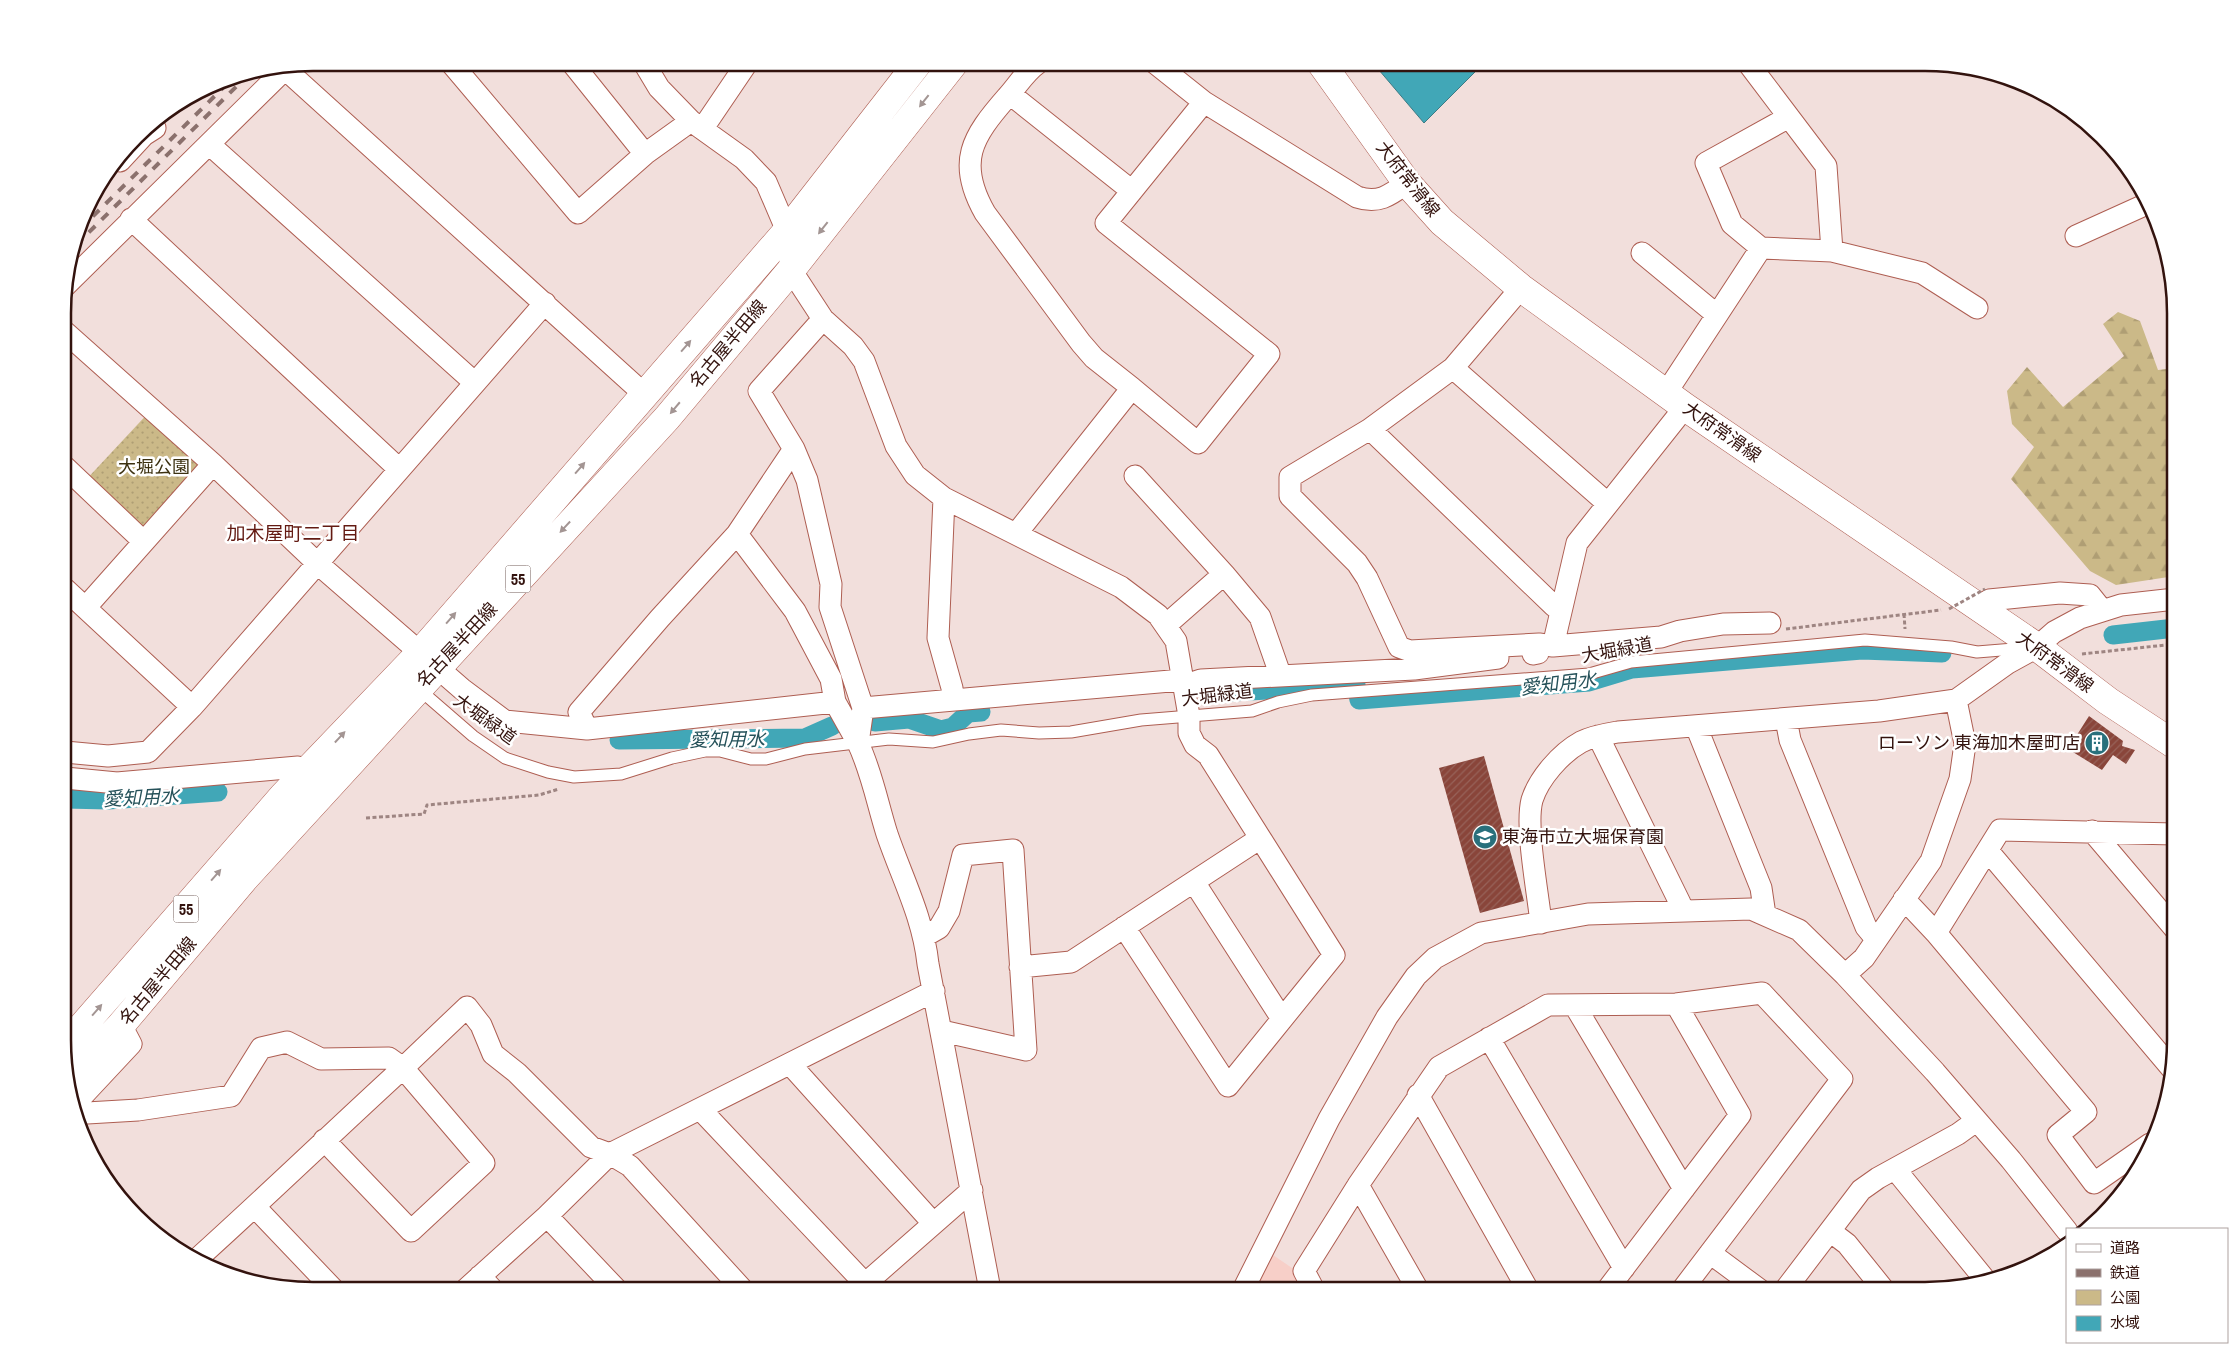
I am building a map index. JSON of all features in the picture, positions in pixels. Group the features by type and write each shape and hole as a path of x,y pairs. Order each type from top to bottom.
{"main road":[{"name":"名古屋半田線","path":"74,1076 121,1025 429,660 644,394 787,231 911,71"},
{"name":"名古屋半田線","path":"71,1039 283,796 429,660 667,418 791,270 947,71"},
{"name":"大府常滑線","path":"1326,71 1407,183 1442,222 1521,288 1676,400 1982,599 2037,646 2108,701 2167,740"}],"street":[{"path":"459,71 578,213 645,154 697,124 740,71"},
{"path":"579,71 645,154"},
{"path":"649,71 659,88 697,124 744,159 766,182 787,231 791,270 823,319 854,346 864,361 896,446 915,475 944,498 1121,587 1148,606 1166,625 1176,641 1189,716 1189,733 1195,745 1208,756 1334,955 1228,1086 1124,927"},
{"path":"1027,71 984,124 973,145 970,169 975,196 985,214 1094,358 1198,443 1270,354 1106,223 1204,102"},
{"path":"1166,71 1204,102 1356,197 1370,201 1391,194 1407,183"},
{"path":"1755,71 1826,166 1832,251"},
{"path":"74,277 281,73"},
{"path":"289,73 545,302 644,394"},
{"path":"1010,94 1132,191"},
{"path":"1789,117 1706,163 1732,224 1761,248 1832,251 1922,273 1977,308"},
{"path":"209,144 475,383"},
{"path":"2076,236 2142,206"},
{"path":"131,219 399,469"},
{"path":"863,708 1280,674 1414,669 1538,653 1546,645 1562,609 1577,544 1676,400 1717,315 1761,248"},
{"path":"1642,253 1717,315"},
{"path":"1521,288 1453,368 1370,429 1290,477 1290,496 1358,563 1400,648 1410,651 1546,645 1661,637 1680,630 1723,624 1774,626"},
{"path":"71,753 108,756 148,752 192,707 545,302"},
{"path":"823,319 759,392 794,449 807,480 831,584 830,607 863,708 858,743"},
{"path":"71,337 213,464 317,562 429,660 505,721 587,729 835,702"},
{"path":"1453,368 1607,503"},
{"path":"1016,534 1132,388"},
{"path":"1370,429 1554,606 1562,609"},
{"path":"587,729 579,712 660,618 738,534 794,449"},
{"path":"86,607 142,541 213,464"},
{"path":"71,473 142,541"},
{"path":"1135,476 1224,574 1260,617 1280,674"},
{"path":"944,498 938,638 952,688"},
{"path":"738,534 795,611 831,679 835,702 858,743 870,771 888,834 925,936 989,1282"},
{"path":"1166,625 1224,574"},
{"path":"1982,599 2060,593 2090,595 2102,610"},
{"path":"71,594 192,707"},
{"path":"1540,923 1530,833 1532,802 1545,777 1556,763 1581,742 1618,732 1879,711 1956,700 2008,663 2080,618 2121,605 2167,600"},
{"path":"1845,975 1864,958 1931,861 1960,779 1965,744 1956,700"},
{"path":"1786,719 1790,740 1866,926 1876,939"},
{"path":"1696,726 1761,888 1765,915"},
{"path":"1598,736 1657,852 1680,903 1680,911"},
{"path":"71,779 117,783 298,767 307,772"},
{"path":"1936,933 2000,830 2167,834"},
{"path":"2092,831 2167,919"},
{"path":"1020,967 1070,962 1259,839"},
{"path":"925,936 939,928 949,911 963,855 1013,850 1026,1050 942,1031"},
{"path":"1988,851 2166,1061"},
{"path":"1194,882 1282,1019"},
{"path":"1904,898 1936,933 2086,1112 2058,1136 2094,1183 2140,1151"},
{"path":"1247,1282 1329,1120 1387,1017 1416,976 1435,958 1460,942 1481,933 1588,914 1751,909 1799,930 1845,975 1935,1072 2066,1230"},
{"path":"483,1282 610,1154 701,1110 934,991"},
{"path":"1310,1282 1304,1271 1358,1185 1439,1067 1548,1005 1676,1004 1762,993 1842,1079 1688,1282"},
{"path":"1613,1282 1740,1115 1676,1004"},
{"path":"1575,1006 1684,1189"},
{"path":"202,1255 467,1007 481,1025 493,1054 517,1073 591,1147 610,1154 630,1166 736,1282"},
{"path":"79,1100 131,1044 121,1025"},
{"path":"1489,1038 1624,1268"},
{"path":"82,1110 87,1113 138,1110 231,1096 261,1048 287,1042 321,1059 389,1058 403,1068 484,1163 411,1231 324,1140"},
{"path":"790,1064 933,1223"},
{"path":"1418,1095 1523,1282"},
{"path":"701,1110 859,1282"},
{"path":"1791,1282 1861,1190 1958,1134 1976,1120"},
{"path":"1895,1169 1981,1275"},
{"path":"1358,1185 1413,1282"},
{"path":"870,1282 933,1223 972,1190"},
{"path":"255,1207 326,1282"},
{"path":"547,1216 609,1282"},
{"path":"1830,1231 1847,1244 1878,1282"},
{"path":"1710,1253 1749,1282"}],"lane":[{"name":"大堀緑道","path":"428,697 473,736 505,758 548,772 574,776 621,774 672,758 706,751 720,751 751,759 766,759 805,750 889,739 933,742 969,734 1001,730 1039,733 1071,732 1141,720 1252,711 1278,702 1318,694 1589,674 1631,662 1865,640 1951,647 1977,652 2037,646"}],"path":[{"path":"1774,626 1949,609 1982,599"},
{"path":"2060,629 2076,654 2167,645"},
{"path":"366,818 424,814 427,805 539,794 556,790 571,782 574,776"}],"shaded area":[{"path":"1270,1253 1295,1270 1302,1282 1256,1282"}],"green space":[{"path":"2118,312 2140,321 2158,370 2167,369 2167,577 2116,585 2090,571 2011,479 2034,447 2012,424 2007,391 2027,367 2063,407 2124,356 2103,324"},
{"name":"大堀公園","path":"152,409 213,464 143,541 83,483"}],"water":[{"path":"1380,71 1476,71 1424,123"}],"building":[{"name":"ローソン 東海加木屋町店","path":"2089,716 2123,741 2122,746 2135,750 2126,764 2113,755 2102,770 2068,749"},
{"path":"1484,756 1524,901 1480,913 1439,768"}],"waterway":[{"name":"愛知用水","path":"2113,635 2167,629"},
{"name":"愛知用水","path":"1215,693 1356,685 1359,700 1589,682 1632,669 1862,650 1942,653"},
{"name":"愛知用水","path":"875,722 909,719 941,730 953,727 968,713 981,712"},
{"name":"愛知用水","path":"619,740 805,738 832,726"},
{"name":"愛知用水","path":"71,799 108,800 218,792"}],"railway":[{"path":"83,238 240,83"},
{"path":"91,218 221,90"}],"place":[{"name":"ローソン 東海加木屋町店","path":"2097,743"},
{"name":"東海市立大堀保育園","path":"1485,837"}],"district":[{"name":"加木屋町二丁目","path":"293,533"}]}
